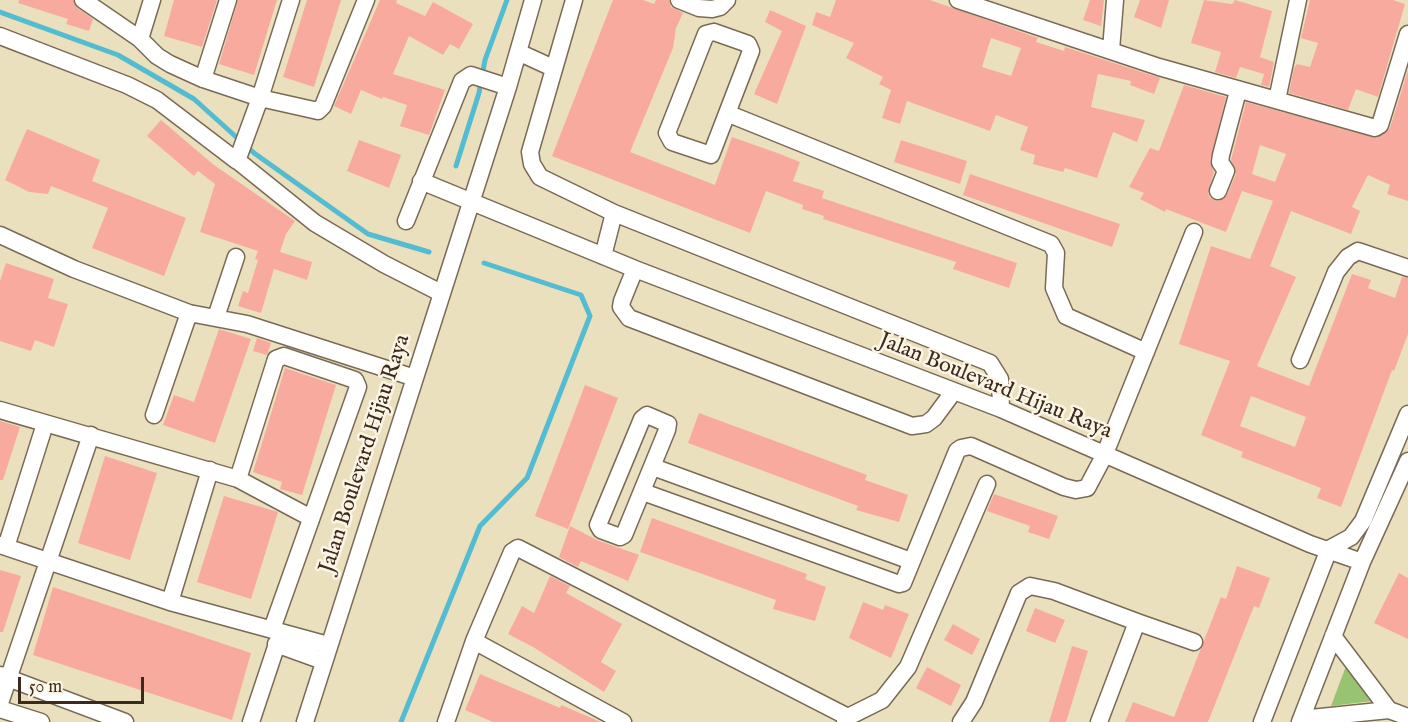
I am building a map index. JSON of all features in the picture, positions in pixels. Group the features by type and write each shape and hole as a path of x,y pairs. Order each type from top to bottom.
{"street":[{"path":"140,39 152,0"},
{"path":"203,80 228,0"},
{"path":"238,161 291,0"},
{"path":"92,3 140,39 157,56 203,80 260,98 314,111 320,110 366,0"},
{"name":"Jalan Boulevard Hijau Raya","path":"305,722 310,648 415,378 508,87 533,0"},
{"path":"574,0 530,152 532,164 540,177 614,213 990,363 1000,379 1001,409"},
{"path":"678,0 699,8 711,9 720,7 727,0"},
{"path":"957,0 1238,91 1378,128 1401,83 1408,34"},
{"path":"1110,50 1115,0"},
{"path":"1277,100 1298,0"},
{"path":"709,32 748,44 750,48 729,114 711,155 672,142 667,135 706,34 709,32"},
{"path":"0,36 127,85 157,99 315,223 384,264 443,287"},
{"path":"518,52 553,68"},
{"path":"406,221 462,81 471,75 508,87"},
{"path":"1218,190 1226,171 1220,162 1221,155 1238,91"},
{"path":"729,114 1051,244 1056,253 1054,288 1066,316 1146,352"},
{"path":"421,181 471,199"},
{"name":"Jalan Boulevard Hijau Raya","path":"471,199 635,269 1001,409 1104,456 1310,544 1362,562"},
{"path":"603,256 614,213"},
{"path":"643,492 899,584 904,582 957,451 961,448 971,446 1076,490 1087,488 1104,456 1194,232"},
{"path":"0,235 74,269 189,313 247,324 415,378"},
{"path":"1300,360 1336,272 1348,257 1358,251 1408,268"},
{"path":"216,317 236,256"},
{"path":"635,269 621,307 629,318 912,426 926,424 934,418 954,391"},
{"path":"154,415 189,313"},
{"path":"238,479 276,359 284,356 352,378 358,387 311,518 251,722"},
{"path":"0,411 91,435 238,479 311,518"},
{"path":"1262,722 1329,549 1351,537 1363,521 1408,414"},
{"path":"647,415 667,423 668,427 653,467 623,536 601,530 598,525 642,419 647,415"},
{"path":"45,424 3,546 310,648"},
{"path":"0,703 4,676 49,561 91,435"},
{"path":"1408,461 1362,562 1300,720 1389,710 1408,717"},
{"path":"653,467 911,561"},
{"path":"170,602 210,470"},
{"path":"446,722 474,641 512,552 522,548 846,719 882,700 908,667 987,484"},
{"path":"962,722 974,702 1019,593 1025,588 1035,586 1054,591 1194,642"},
{"path":"1099,722 1137,622"},
{"path":"1333,636 1389,710"},
{"path":"474,641 623,722"},
{"path":"4,676 125,722"},
{"path":"0,709 41,722"}],"green space":[{"path":"1346,666 1372,701 1331,706"}],"building":[{"path":"19,0 73,0 77,8 93,19 89,31 66,24 68,19 18,3"},
{"path":"174,0 217,0 202,47 164,36"},
{"path":"238,0 277,0 254,75 219,64"},
{"path":"307,0 341,0 314,87 283,77"},
{"path":"380,0 397,0 396,3 425,16 433,2 473,24 459,49 450,44 443,55 409,36 393,74 445,90 429,135 400,126 407,105 383,97 382,99 361,90 351,114 334,106"},
{"path":"613,0 643,0 654,4 656,0 669,0 671,7 683,13 676,28 673,48 630,152 715,185 732,137 780,154 800,162 793,181 824,191 822,198 1017,263 1009,288 953,269 956,262 823,219 824,216 802,209 803,205 766,191 750,233 552,156"},
{"path":"836,0 930,0 1038,38 1036,42 1064,51 1065,47 1160,78 1154,94 1130,85 1131,81 1098,74 1091,107 1145,120 1137,142 1113,132 1097,178 1065,168 1063,172 1033,164 1035,155 1020,150 1028,127 996,115 990,131 907,101 900,124 882,118 891,90 879,84 883,77 846,58 854,43 812,25 816,12 830,17","holes":["991,38 1021,48 1011,76 982,67"]},
{"path":"1090,0 1104,0 1101,26 1083,20"},
{"path":"1140,0 1169,0 1161,28 1134,17"},
{"path":"1204,0 1232,4 1235,0 1272,11 1260,57 1274,62 1269,87 1261,85 1264,74 1240,67 1236,78 1215,72 1221,52 1191,43"},
{"path":"1310,0 1393,0 1405,4 1378,97 1356,89 1348,110 1289,93 1294,68 1297,64 1310,67 1318,43 1301,38"},
{"path":"770,10 806,26 777,104 754,94 782,31 765,22"},
{"path":"1408,70 1408,201 1387,194 1390,185 1368,175 1352,207 1360,211 1351,234 1291,211 1270,266 1296,277 1257,366 1309,386 1352,274 1371,280 1368,288 1395,298 1402,277 1408,278 1408,334 1394,371 1392,370 1341,507 1317,498 1321,488 1241,457 1243,452 1201,435 1230,361 1179,344 1211,246 1250,259 1273,201 1242,191 1226,232 1166,209 1165,212 1140,199 1144,193 1129,187 1150,148 1159,151 1184,85 1226,97 1210,161 1214,172 1208,193 1210,198 1219,201 1227,195 1236,174 1231,160 1246,102 1377,138 1390,128","holes":["1260,145 1286,154 1275,182 1252,174","1251,396 1306,417 1295,447 1240,426"]},
{"path":"161,120 214,165 295,221 286,234 280,252 312,262 307,280 274,269 261,313 238,306 243,291 248,293 258,260 255,259 258,251 200,232 215,184 198,171 194,176 147,136"},
{"path":"27,129 100,160 92,181 186,218 164,276 92,248 108,208 51,186 48,194 29,192 5,180"},
{"path":"359,140 401,155 389,188 347,171"},
{"path":"901,140 967,161 960,184 894,162"},
{"path":"970,174 1120,224 1112,247 963,195"},
{"path":"6,263 54,279 48,298 68,304 54,347 35,340 31,351 0,341 0,281"},
{"path":"219,329 251,339 215,443 163,425 174,395 194,402"},
{"path":"257,338 271,343 267,355 253,351"},
{"path":"285,368 336,385 302,495 280,489 282,482 253,472"},
{"path":"585,385 618,398 568,529 535,516"},
{"path":"699,413 867,475 865,480 908,495 899,522 856,510 858,506 688,443"},
{"path":"0,421 20,427 3,480 0,480"},
{"path":"105,456 157,473 130,560 78,543"},
{"path":"994,494 1058,516 1049,539 1028,532 1030,526 987,511"},
{"path":"224,496 278,512 251,599 197,582"},
{"path":"652,518 807,574 805,579 826,587 815,621 773,609 776,600 640,552"},
{"path":"570,526 597,540 639,555 628,581 581,561 578,567 559,557"},
{"path":"1237,566 1270,578 1259,608 1254,606 1208,722 1125,722 1133,702 1174,717 1221,597 1226,599"},
{"path":"0,570 21,576 3,632 0,632"},
{"path":"1399,573 1408,578 1408,639 1374,623"},
{"path":"550,576 570,586 566,593 622,624 601,662 616,671 604,692 533,647 508,634 522,606 534,613"},
{"path":"53,587 251,653 232,720 33,655"},
{"path":"863,602 883,610 885,605 909,614 891,658 849,638"},
{"path":"1035,608 1065,620 1055,643 1026,631"},
{"path":"953,624 980,639 972,655 944,640"},
{"path":"1072,646 1088,651 1066,722 1049,722"},
{"path":"927,667 961,685 951,706 916,688"},
{"path":"480,674 560,708 561,705 601,722 493,722 465,710"}],"waterway":[{"path":"456,166 479,93 485,60 507,0"},
{"path":"0,12 118,55 194,99 254,153 368,234 429,252"},
{"path":"401,722 480,526 527,478 590,316 581,295 484,263"}]}
